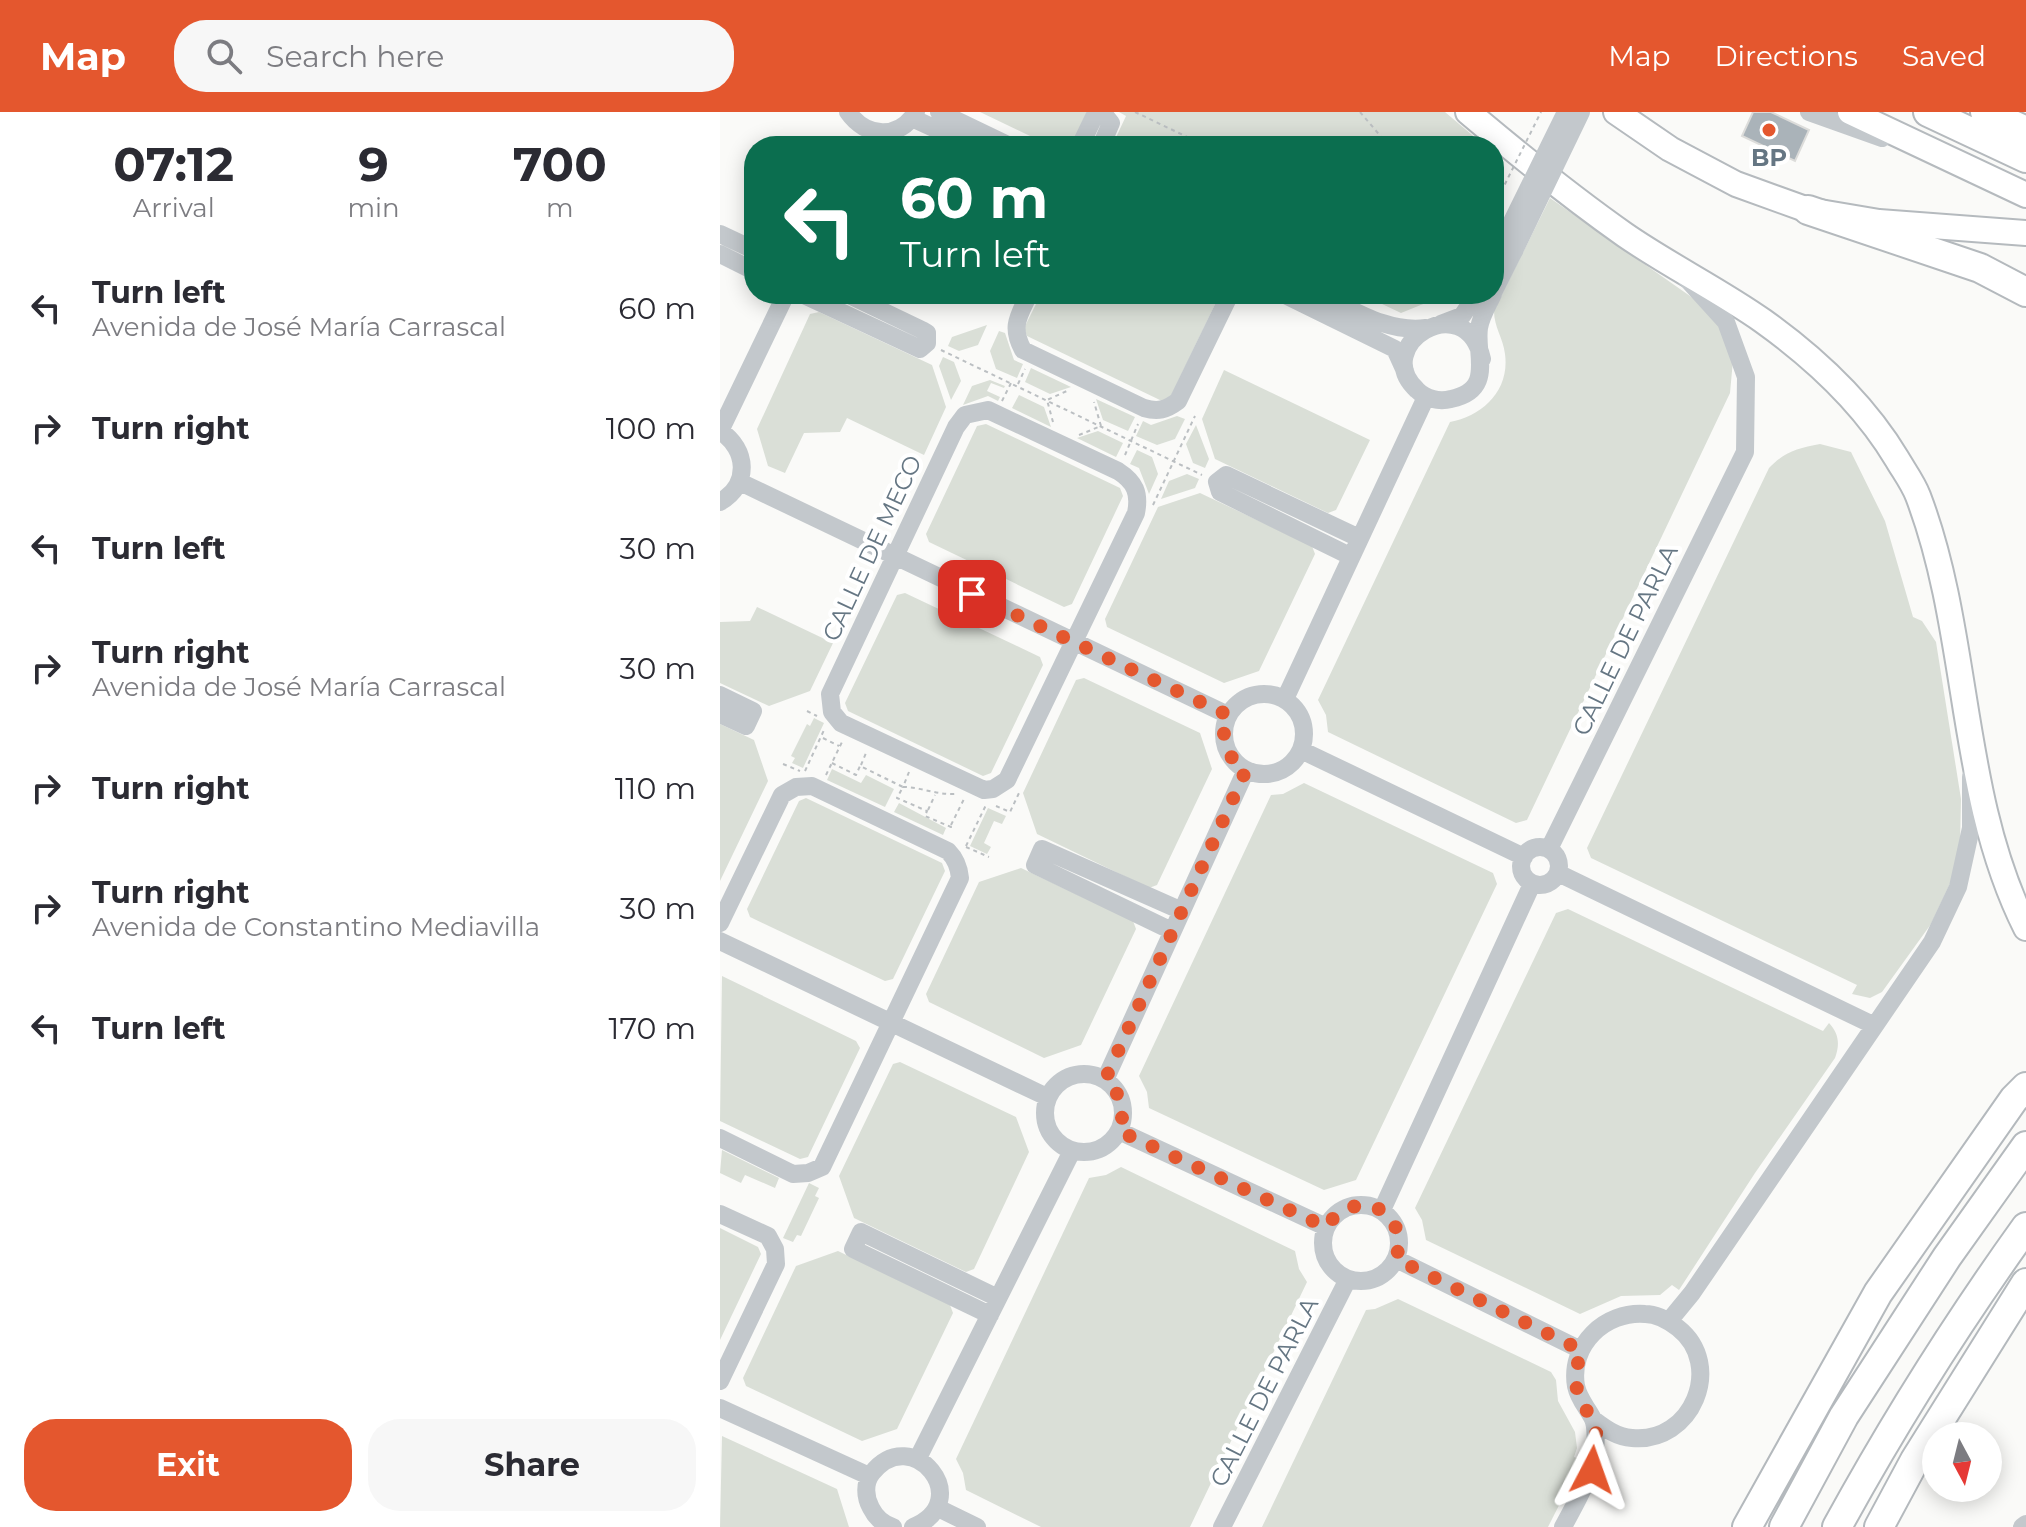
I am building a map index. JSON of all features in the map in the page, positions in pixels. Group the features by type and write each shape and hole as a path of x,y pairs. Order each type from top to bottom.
{"highway":[{"path":"1928,112 2026,158"},
{"path":"1985,112 2026,131"},
{"path":"1808,210 1980,268 2026,292"},
{"path":"1747,1527 1878,1293 2020,1093 2026,1069"},
{"path":"1784,1527 1844,1416 1947,1257 2026,1146"},
{"path":"1837,1527 1886,1438 2026,1227"},
{"path":"1879,1527 1915,1460 2026,1283"}],"main road":[{"path":"1468,112 1496,136"},
{"path":"1616,112 1670,149 1736,184 1808,210 1879,222 2026,233"},
{"path":"1850,112 2021,193"},
{"path":"1504,143 1623,233 1763,321 1829,374 1876,425 1917,493 1948,598 1971,748 1997,853 2026,928"}],"street":[{"path":"848,112 865,129 885,133 905,126 914,115 954,136"},
{"path":"939,112 989,136"},
{"path":"1504,250 1566,112"},
{"path":"1504,250 1581,112"},
{"path":"1809,112 2021,193"},
{"path":"1085,136 1094,117 1099,115 1111,123 1105,136"},
{"path":"861,136 865,129"},
{"path":"720,234 744,245"},
{"path":"720,254 744,266"},
{"name":"CALLE DE PARLA","path":"1549,849 1745,452 1746,377 1726,322 1679,270"},
{"path":"720,502 730,496 740,482 742,472 740,453 729,436 720,431 781,304"},
{"path":"823,304 920,349 927,343 927,333 868,304"},
{"path":"1025,304 1015,327 1016,338 1023,350 1144,408 1163,410 1178,401 1225,304"},
{"path":"1303,304 1395,349 1410,382 1426,397 1449,400 1470,390 1477,381 1482,359 1479,328 1489,304"},
{"path":"1340,304 1390,328 1410,330 1462,316 1470,304"},
{"path":"1406,372 1410,342 1432,326 1464,330 1476,342 1482,359"},
{"path":"1285,699 1426,397"},
{"name":"CALLE DE MECO","path":"826,716 830,694 956,427 965,415 988,410 994,412 1118,471"},
{"path":"826,716 990,796 1007,780 1136,513 1137,492 1131,479 1118,471"},
{"path":"1350,556 1220,492 1217,482 1226,475 1359,538"},
{"path":"740,482 1228,715"},
{"path":"1258,694 1285,699 1296,709 1302,722 1304,736 1301,750 1282,770 1264,774 1246,770 1227,750 1223,732 1228,715 1240,701 1258,694"},
{"path":"720,695 753,711 746,726 720,714"},
{"path":"1669,1321 1692,1293 1932,942 1958,887 1971,828 1971,748"},
{"path":"1301,750 1524,857"},
{"path":"1105,1080 1246,770"},
{"path":"720,923 782,795 800,780 948,851 958,866 960,878 822,1167 808,1173 793,1174 720,1138"},
{"path":"1533,848 1549,849 1559,861 1558,873 1549,884 1532,884 1523,874 1524,857 1533,848"},
{"path":"1172,931 1035,865 1042,849 1182,911"},
{"path":"1558,873 1873,1025"},
{"path":"1382,1210 1532,884"},
{"path":"720,941 1047,1097"},
{"path":"1079,1074 1105,1080 1120,1097 1123,1109 1119,1131 1104,1147 1083,1153 1072,1151 1053,1139 1047,1129 1044,1108 1055,1086 1079,1074"},
{"path":"1119,1131 1326,1227"},
{"path":"918,1458 1072,1151"},
{"path":"1357,1205 1382,1210 1396,1227 1399,1237 1396,1259 1381,1276 1359,1282 1336,1273 1323,1252 1322,1239 1333,1216 1344,1208 1357,1205"},
{"path":"720,1214 768,1236 775,1249 776,1264 720,1381"},
{"path":"861,1232 994,1306 853,1249 861,1232"},
{"path":"1396,1259 1581,1350"},
{"name":"CALLE DE PARLA","path":"1222,1527 1348,1279"},
{"path":"1629,1314 1649,1314 1669,1321 1691,1343 1701,1372 1699,1393 1690,1412 1674,1427 1654,1436 1633,1438 1612,1433 1594,1420 1583,1405 1576,1387 1576,1368 1581,1350 1593,1333 1609,1320 1629,1314"},
{"path":"720,1408 869,1476"},
{"path":"1563,1527 1592,1470 1596,1446 1594,1420"},
{"path":"888,1526 873,1513 865,1487 869,1476 880,1464 908,1456 918,1458 932,1471 939,1484 938,1508 931,1517 913,1527"},
{"path":"938,1508 977,1527"}],"path":[{"path":"1135,112 1185,136"},
{"path":"1360,112 1380,136"},
{"path":"1504,186 1541,112"},
{"path":"941,350 1206,477"},
{"path":"1017,385 1028,364"},
{"path":"1000,406 1011,383"},
{"path":"1047,400 1077,387"},
{"path":"1091,393 1101,426"},
{"path":"1047,400 1055,431"},
{"path":"1118,471 1141,416"},
{"path":"1153,505 1195,416"},
{"path":"1071,439 1101,426"},
{"path":"800,780 821,737 826,716 807,711"},
{"path":"823,780 844,736"},
{"path":"821,737 840,746"},
{"path":"832,763 856,775 869,748"},
{"path":"860,766 903,787 918,787 935,795 956,794"},
{"path":"912,768 897,798 927,811"},
{"path":"946,837 967,793"},
{"path":"935,795 925,816 951,827"},
{"path":"965,847 990,796"}],"shaded area":[{"path":"980,112 1087,112 1076,136 1030,136"},
{"path":"1119,112 1445,112 1473,136 1117,136 1126,116"},
{"path":"1550,198 1700,303 1722,329 1733,360 1730,393 1527,820 1516,823 1328,732 1326,715 1318,700 1450,422 1483,408 1498,390 1503,379 1505,354 1494,311 1497,304 1504,304 1504,291"},
{"path":"1036,304 1215,304 1170,398 1162,401 1027,336 1024,328"},
{"path":"1382,304 1423,304 1401,313"},
{"path":"819,312 932,365 946,407 924,455 847,418 840,432 804,433 785,473 768,466 757,429 810,314"},
{"path":"987,325 978,345 959,351 948,346 952,337"},
{"path":"999,331 1005,333 1014,360 1023,364 1017,378 996,369 990,351"},
{"path":"943,357 954,362 961,381 951,400 939,366"},
{"path":"1031,368 1071,387 1050,394 1025,382"},
{"path":"1224,370 1370,440 1336,510 1328,513 1215,459 1202,419"},
{"path":"990,380 1005,386 991,383 987,391 1000,397 998,401 988,396 963,405 972,386"},
{"path":"1019,395 1044,407 1051,427 1012,408"},
{"path":"1096,399 1135,417 1128,431 1103,420"},
{"path":"1177,416 1185,419 1175,439 1157,445 1136,436 1143,421 1151,425"},
{"path":"986,424 1120,488 1123,496 1072,604 1064,607 929,542 926,534 977,426"},
{"path":"1196,425 1209,459 1205,468 1193,463 1186,444"},
{"path":"1098,431 1123,443 1116,457 1077,438"},
{"path":"1820,444 1851,452 1885,521 1913,617 1922,621 1936,642 1961,799 1960,846 1954,875 1931,924 1882,992 1870,998 1852,994 1857,985 1591,858 1587,848 1769,468 1792,452"},
{"path":"1137,450 1152,457 1158,474 1149,494 1139,468 1130,464"},
{"path":"1187,474 1199,479 1195,488 1161,499 1169,481"},
{"path":"1200,493 1312,546 1315,554 1259,671 1224,683 1107,627 1105,619 1158,507"},
{"path":"905,593 1040,657 1043,665 991,773 983,776 848,711 845,703 897,595"},
{"path":"757,607 833,643 810,691 769,706 720,683 720,622 750,621"},
{"path":"1084,678 1200,733 1212,769 1157,885 1149,888 1037,834 1023,793 1076,680"},
{"path":"814,718 824,723 803,768 792,763 795,758 791,756 807,724 810,726"},
{"path":"720,724 754,740 768,781 720,881"},
{"path":"832,769 861,783 866,775 894,789 885,807 827,780"},
{"path":"1304,783 1493,873 1497,884 1356,1180 1324,1190 1149,1108 1147,1092 1139,1076 1271,795 1283,794"},
{"path":"806,798 942,863 945,871 893,979 885,981 750,917 747,909 799,801"},
{"path":"899,803 946,828 943,835 894,812"},
{"path":"988,808 1006,816 1002,824 994,821 984,843 991,847 987,854 970,846"},
{"path":"1021,868 1133,921 1136,929 1081,1045 1044,1058 929,1002 926,994 979,882"},
{"path":"1568,909 1823,1031 1829,1023 1837,1035 1838,1044 1835,1058 1679,1290 1672,1285 1660,1295 1621,1296 1580,1314 1426,1240 1422,1220 1415,1208 1556,913"},
{"path":"722,976 856,1041 860,1048 808,1157 800,1159 720,1121"},
{"path":"900,1062 1016,1117 1029,1152 974,1269 966,1272 854,1218 839,1176 893,1064"},
{"path":"722,1150 779,1178 775,1188 745,1175 741,1183 720,1173"},
{"path":"1121,1167 1295,1251 1299,1269 1307,1282 1190,1527 1041,1527 966,1490 956,1459 1089,1178 1106,1175"},
{"path":"809,1183 819,1188 815,1196 819,1198 801,1236 797,1235 793,1242 783,1238"},
{"path":"720,1228 758,1247 761,1254 720,1340"},
{"path":"838,1251 950,1305 953,1313 897,1429 862,1441 746,1386 743,1378 796,1266"},
{"path":"1398,1299 1551,1372 1556,1380 1558,1401 1575,1432 1577,1448 1574,1457 1582,1460 1548,1527 1262,1527 1366,1310"},
{"path":"722,1436 837,1489 849,1527 720,1527"}],"building":[{"name":"BP","path":"1753,112 1771,112 1809,130 1795,161 1742,136"}],"place":[{"name":"BP","path":"1769,130"}],"route":[{"path":"972,594 1228,715 1223,732 1224,742 1232,758 1246,770 1105,1080 1120,1097 1123,1120 1119,1131 1326,1227 1333,1216 1344,1208 1369,1205 1382,1210 1396,1227 1399,1237 1396,1259 1581,1350 1576,1368 1576,1387 1583,1405 1594,1420 1596,1446 1592,1470"}]}
